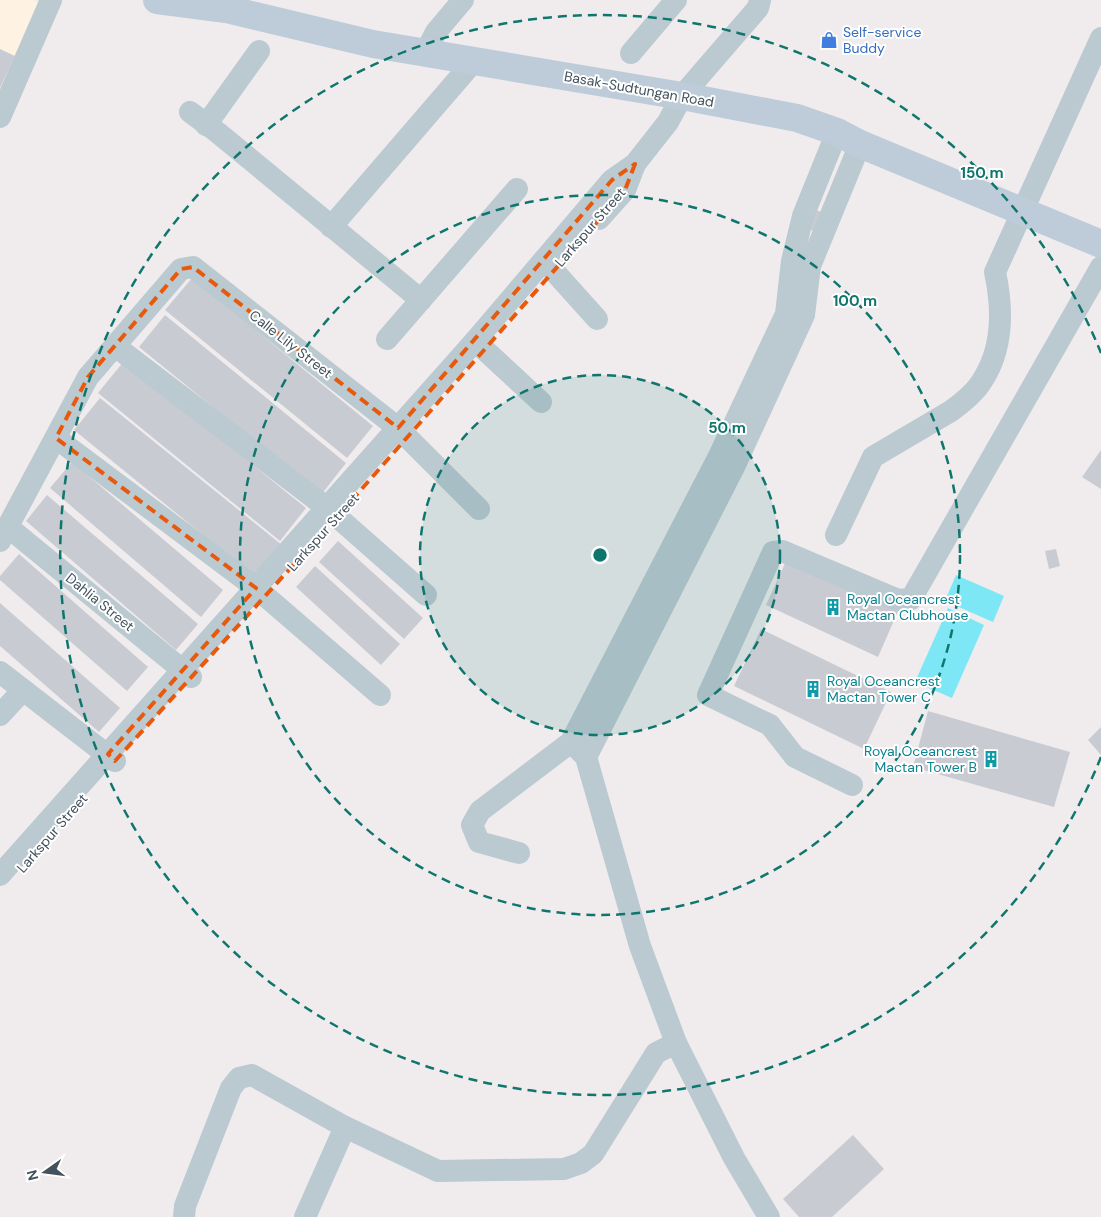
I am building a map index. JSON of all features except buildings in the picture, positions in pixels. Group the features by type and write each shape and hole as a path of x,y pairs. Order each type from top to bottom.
{"street":[{"path":"0,117 51,0"},
{"name":"Basak-Sudtungan Road","path":"157,0 230,5 373,44 682,96 797,118 1101,244"},
{"path":"425,53 436,32 463,0"},
{"path":"630,53 676,0"},
{"name":"Larkspur Street","path":"3,877 332,512 549,265 624,190 635,164 668,122 682,96 758,8 760,0"},
{"path":"836,535 873,457 951,411 982,383 993,360 1000,334 998,289 995,272 1101,38"},
{"path":"259,51 198,118 421,300"},
{"path":"332,227 474,61"},
{"path":"519,853 479,842 472,825 480,811 579,749 727,460 804,315 801,264 803,216 848,138"},
{"path":"387,339 517,189"},
{"path":"549,265 597,319"},
{"path":"852,784 795,757 770,725 708,694 774,552 782,551 898,600 911,599 1101,267"},
{"name":"Calle Lily Street","path":"115,346 181,269 193,268 402,432 479,509"},
{"path":"480,345 542,402"},
{"path":"4,534 88,377 115,346 332,512 426,594"},
{"path":"56,438 260,592 380,695"},
{"name":"Dahlia Street","path":"4,534 187,674"},
{"path":"0,672 112,758"},
{"path":"0,715 23,690"},
{"path":"579,749 640,946 676,1042 734,1158 769,1217"},
{"path":"184,1217 185,1206 227,1097 239,1078 252,1075 345,1127 438,1170 564,1169 580,1163 593,1154 656,1053 676,1042"},
{"path":"305,1217 345,1127"}],"highlighted area":[{"path":"635,164 625,190 337,517 115,761 108,754 256,588 56,438 88,377 181,269 193,267 398,428 612,180"}],"shaded area":[{"path":"0,0 33,0 39,3 0,88"}],"water":[{"path":"956,575 1004,596 993,622 945,601"},
{"path":"948,608 984,625 952,698 915,682"}],"place":[{"name":"Self-service Buddy","path":"829,40"},
{"name":"Royal Oceancrest Mactan Clubhouse","path":"833,607"},
{"name":"Royal Oceancrest Mactan Tower C","path":"813,689"},
{"name":"Royal Oceancrest Mactan Tower B","path":"991,759"}]}
